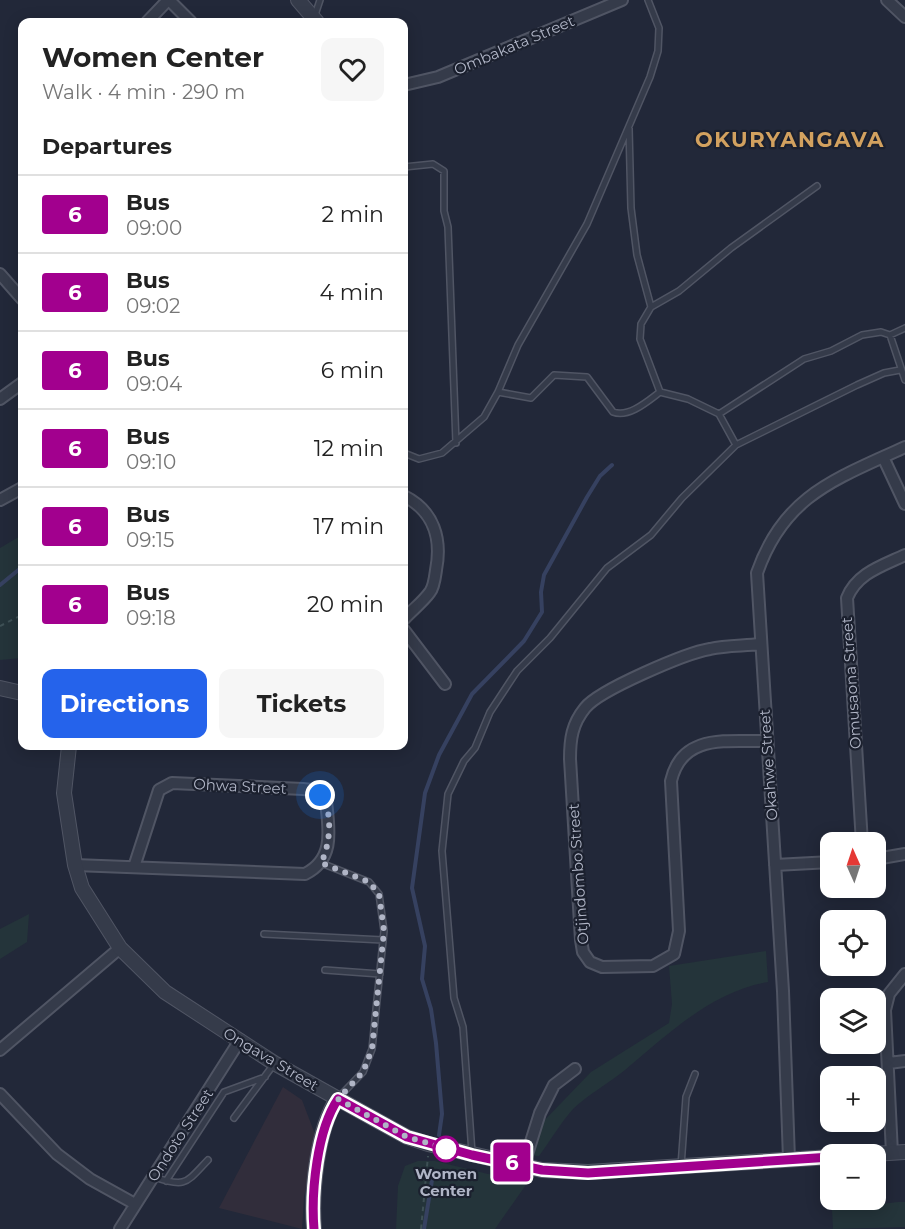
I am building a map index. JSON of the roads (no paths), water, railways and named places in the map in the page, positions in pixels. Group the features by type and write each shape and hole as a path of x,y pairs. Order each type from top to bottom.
{"street":[{"path":"151,18 169,0 187,18"},
{"path":"298,0 314,18"},
{"name":"Ombakata Street","path":"408,84 438,77 622,0"},
{"path":"887,0 905,17"},
{"path":"0,274 18,294"},
{"path":"0,399 18,386"},
{"name":"Okahwe Street","path":"789,1159 775,865 756,573 770,543 786,519 812,493 905,447"},
{"path":"883,457 905,504"},
{"path":"0,500 18,490"},
{"path":"408,498 424,511 436,531 439,544 431,591 408,615"},
{"name":"Omusaona Street","path":"861,832 847,598 855,582 861,576 905,555"},
{"path":"408,635 445,684"},
{"name":"Otjindombo Street","path":"760,644 709,649 681,659 610,689 590,702 575,722 570,738 570,759 580,940 583,952 590,962 602,968 653,966 674,954 679,931 670,781 674,768 686,751 697,745 766,741"},
{"path":"0,688 18,692"},
{"name":"Ongava Street","path":"69,750 64,793 75,865 82,888 96,914 120,948 165,992 274,1063 407,1137 472,1155 524,1164 542,1170 588,1173 820,1158"},
{"name":"Ohwa Street","path":"134,867 159,790 172,783 312,790 326,801 327,846 321,863"},
{"path":"886,857 905,854"},
{"path":"75,865 305,874 321,863"},
{"path":"775,865 820,863"},
{"path":"0,1050 120,948"},
{"path":"898,1152 889,1063 886,1003 895,984 905,974"},
{"name":"Ondoto Street","path":"120,1229 240,1040"},
{"path":"889,1063 905,1061"},
{"path":"524,1164 540,1113 554,1084 575,1069"},
{"path":"0,1094 57,1154 90,1179 135,1204"},
{"path":"314,1229 313,1201 317,1169 327,1122 338,1099"}],"lane":[{"path":"316,18 320,0"},
{"path":"408,455 419,459 442,453 484,417 498,392 518,345 587,224 646,88 658,51 659,28 648,0"},
{"path":"629,125 631,208 637,255 651,307"},
{"path":"408,167 433,164 444,171 456,443"},
{"path":"660,392 640,339 641,324 651,307 680,291 731,248 817,186"},
{"path":"719,414 804,359 831,351 862,335 881,332 890,334 905,328"},
{"path":"890,334 905,380"},
{"path":"472,1155 463,1027 454,998 442,850 448,794 464,761 475,748 490,712 517,671 550,638 607,568 651,535 682,498 736,445 857,385 884,373 900,370"},
{"path":"498,392 531,398 554,375 586,377 613,412 618,414 635,409 660,392 688,399 719,414 736,445"},
{"path":"321,863 369,882 374,887 379,894 383,940 372,1049 363,1072 338,1099"},
{"path":"264,934 383,940"},
{"path":"325,970 380,974"},
{"path":"234,1119 274,1063"},
{"path":"681,1167 686,1097 695,1074"},
{"path":"166,1181 224,1092 265,1077"},
{"path":"194,1115 204,1121"},
{"path":"154,1177 175,1184 187,1182 208,1160"}],"waterway":[{"path":"439,1135 442,1114 436,1043 431,1009 422,979 425,946 412,888 425,793 439,755 472,694 524,641 542,612 541,592 544,575 587,497 600,476 612,465"},
{"path":"0,585 18,570"},
{"path":"424,1229 432,1180"}],"place":[{"name":"Women Center","path":"446,1149"}],"district":[{"name":"OKURYANGAVA","path":"790,139"}]}
